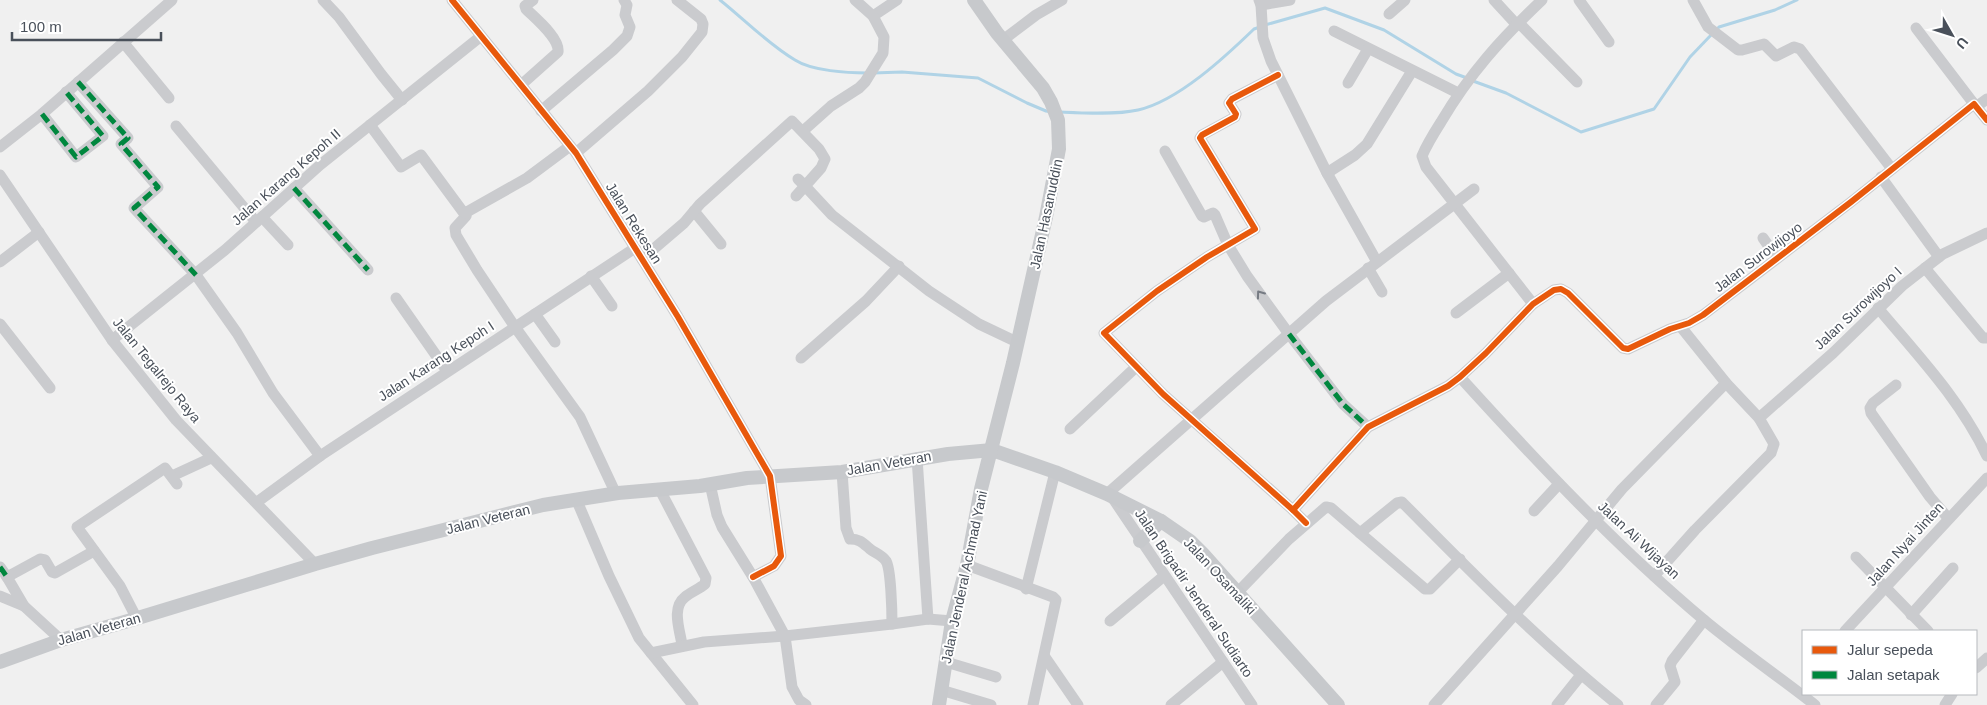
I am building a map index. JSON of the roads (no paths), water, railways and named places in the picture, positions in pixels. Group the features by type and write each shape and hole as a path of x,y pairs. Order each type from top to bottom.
{"main road":[{"name":"Jalan Hasanuddin","path":"974,0 1003,40 1043,88 1058,120 1059,149 1046,217 1017,342 1014,363 992,450"},
{"name":"Jalan Veteran","path":"0,662 61,640 137,619 315,564 543,505 616,494 770,476 842,472 917,458 992,450"},
{"name":"Jalan Osamaliki","path":"992,450 1055,472 1109,496 1161,521 1190,541 1338,705"},
{"name":"Jalan Jenderal Achmad Yani","path":"939,705 952,621 967,564 981,489 992,450"},
{"path":"1140,541 1161,521"}],"street":[{"path":"0,148 42,114 172,0"},
{"path":"323,0 339,17 380,74 402,100"},
{"name":"Jalan Rekesan","path":"452,0 573,150 698,350 770,476"},
{"path":"521,85 558,52 559,48 553,37 526,8 525,6 533,0"},
{"path":"541,111 627,36 630,27 625,15 627,5 624,0"},
{"path":"465,213 528,178 573,150 648,91 702,32 703,24 701,20 677,0"},
{"path":"803,131 831,106 853,94 865,82 883,53 884,37 873,16 855,0"},
{"path":"873,16 897,0"},
{"path":"1003,40 1036,15 1062,0"},
{"path":"1290,0 1260,3 1262,38 1265,48 1372,265 1382,292"},
{"path":"1389,14 1405,0"},
{"path":"1494,0 1578,82"},
{"path":"1293,510 1368,427 1440,391 1460,377 1533,304 1426,167 1422,156 1471,74 1542,0"},
{"path":"1578,0 1610,42"},
{"path":"1693,0 1708,27 1718,36 1742,50 1762,44 1767,46 1776,56 1794,47 1800,49 1892,168"},
{"path":"1916,28 1987,120"},
{"path":"1334,32 1412,71 1461,90"},
{"name":"Jalan Karang Kepoh II","path":"112,340 196,275 320,165 480,37"},
{"path":"123,42 170,98"},
{"path":"1348,83 1368,49"},
{"path":"1327,173 1356,155 1367,144 1412,71"},
{"path":"1278,75 1232,99 1229,103 1236,114 1235,117 1202,135 1200,138 1256,227 1255,229 1157,291 1104,333 1136,367 1192,420 1306,523"},
{"path":"78,82 128,138 121,144 158,188 134,208 196,275 237,333 273,393 320,456"},
{"path":"42,114 76,157 103,136 66,92"},
{"name":"Jalan Surowijoyo","path":"1533,304 1554,290 1562,289 1575,298 1625,349 1681,326 1703,314 1975,105 1987,99"},
{"path":"642,259 684,223 694,211 791,121 803,131 825,159 821,168 801,182 796,196"},
{"path":"370,125 402,167 421,155 465,213 466,218 455,228 456,235 515,327 580,418 616,494"},
{"path":"176,126 259,220 288,245"},
{"path":"1165,151 1202,216 1213,213 1215,215 1228,245 1247,276 1289,334 1344,404 1368,427"},
{"name":"Jalan Tegalrejo Raya","path":"0,175 112,340 176,420 315,564"},
{"path":"1881,177 1940,257"},
{"path":"801,182 832,215 929,291 980,324 1017,342"},
{"path":"294,188 368,270"},
{"path":"1109,496 1289,334 1372,265 1474,189"},
{"path":"694,211 720,244"},
{"path":"0,262 38,232"},
{"name":"Jalan Surowijoyo I","path":"1759,418 1834,353 1902,286 1940,257 1987,233"},
{"path":"1764,238 1778,258"},
{"name":"Jalan Karang Kepoh I","path":"257,502 320,456 635,248"},
{"path":"801,358 866,301 899,266"},
{"path":"1925,268 1983,338 1987,338"},
{"path":"1456,313 1509,273"},
{"path":"591,276 612,306"},
{"path":"396,298 447,371"},
{"path":"1878,308 1954,398 1974,430 1987,456"},
{"path":"535,314 556,342"},
{"path":"0,324 50,388"},
{"path":"1654,576 1695,530 1774,450 1774,444 1759,418 1726,383 1681,326"},
{"path":"1070,429 1136,367"},
{"name":"Jalan Ali Wijayan","path":"1460,377 1559,484 1654,576 1704,620 1764,667 1801,690"},
{"path":"1434,705 1649,461 1726,383"},
{"path":"1896,385 1873,403 1870,408 1871,413 1930,498 1948,518"},
{"path":"137,619 120,586 78,529 79,525 164,468 174,480 211,458"},
{"path":"917,458 928,619"},
{"path":"842,472 846,528 850,539 863,542 875,554 882,556 888,564 892,624"},
{"path":"1026,589 1055,472"},
{"path":"753,577 774,566 781,556 770,476"},
{"name":"Jalan Nyai Jinten","path":"1846,630 1987,478"},
{"path":"710,484 717,515 722,527 753,577 785,636 792,687 799,700 806,705"},
{"path":"1534,511 1559,484"},
{"path":"660,490 706,578 705,584 686,596 678,606 682,645"},
{"name":"Jalan Brigadir Jenderal Sudiarto","path":"1109,496 1252,705"},
{"path":"577,500 639,638 693,705"},
{"path":"1360,533 1397,503 1402,502 1516,614 1581,675 1618,705"},
{"path":"1237,593 1306,523 1328,506 1422,588 1427,590 1460,559"},
{"path":"7,577 40,559 45,560 52,572 55,573 94,551"},
{"path":"1856,557 1927,630"},
{"path":"967,564 1026,589 1053,597 1056,600 1033,705"},
{"path":"0,566 24,606 61,640"},
{"path":"1911,615 1954,568"},
{"path":"1110,621 1164,576"},
{"path":"0,596 24,606"},
{"path":"651,653 682,645 704,642 785,636 928,619 952,621"},
{"path":"1662,703 1675,682 1670,666 1672,661 1704,620"},
{"path":"1045,657 1078,705"},
{"path":"1977,667 1987,658"},
{"path":"946,662 996,677"},
{"path":"1171,705 1223,662"},
{"path":"1556,705 1581,675"},
{"path":"941,690 990,705"},
{"name":"Jalan Ali Wijayan","path":"1806,695 1815,705"}],"waterway":[{"path":"720,0 775,47 802,64 830,71 867,73"},
{"path":"1716,30 1719,27 1775,10 1797,0"},
{"path":"1265,25 1325,8 1384,30 1456,74 1467,78"},
{"path":"1060,112 1120,113 1153,105 1185,88 1254,29 1260,27"},
{"path":"1473,81 1506,93 1581,132 1654,109 1690,57 1712,34"},
{"path":"873,73 902,72 978,78 1027,103 1052,112"}]}
